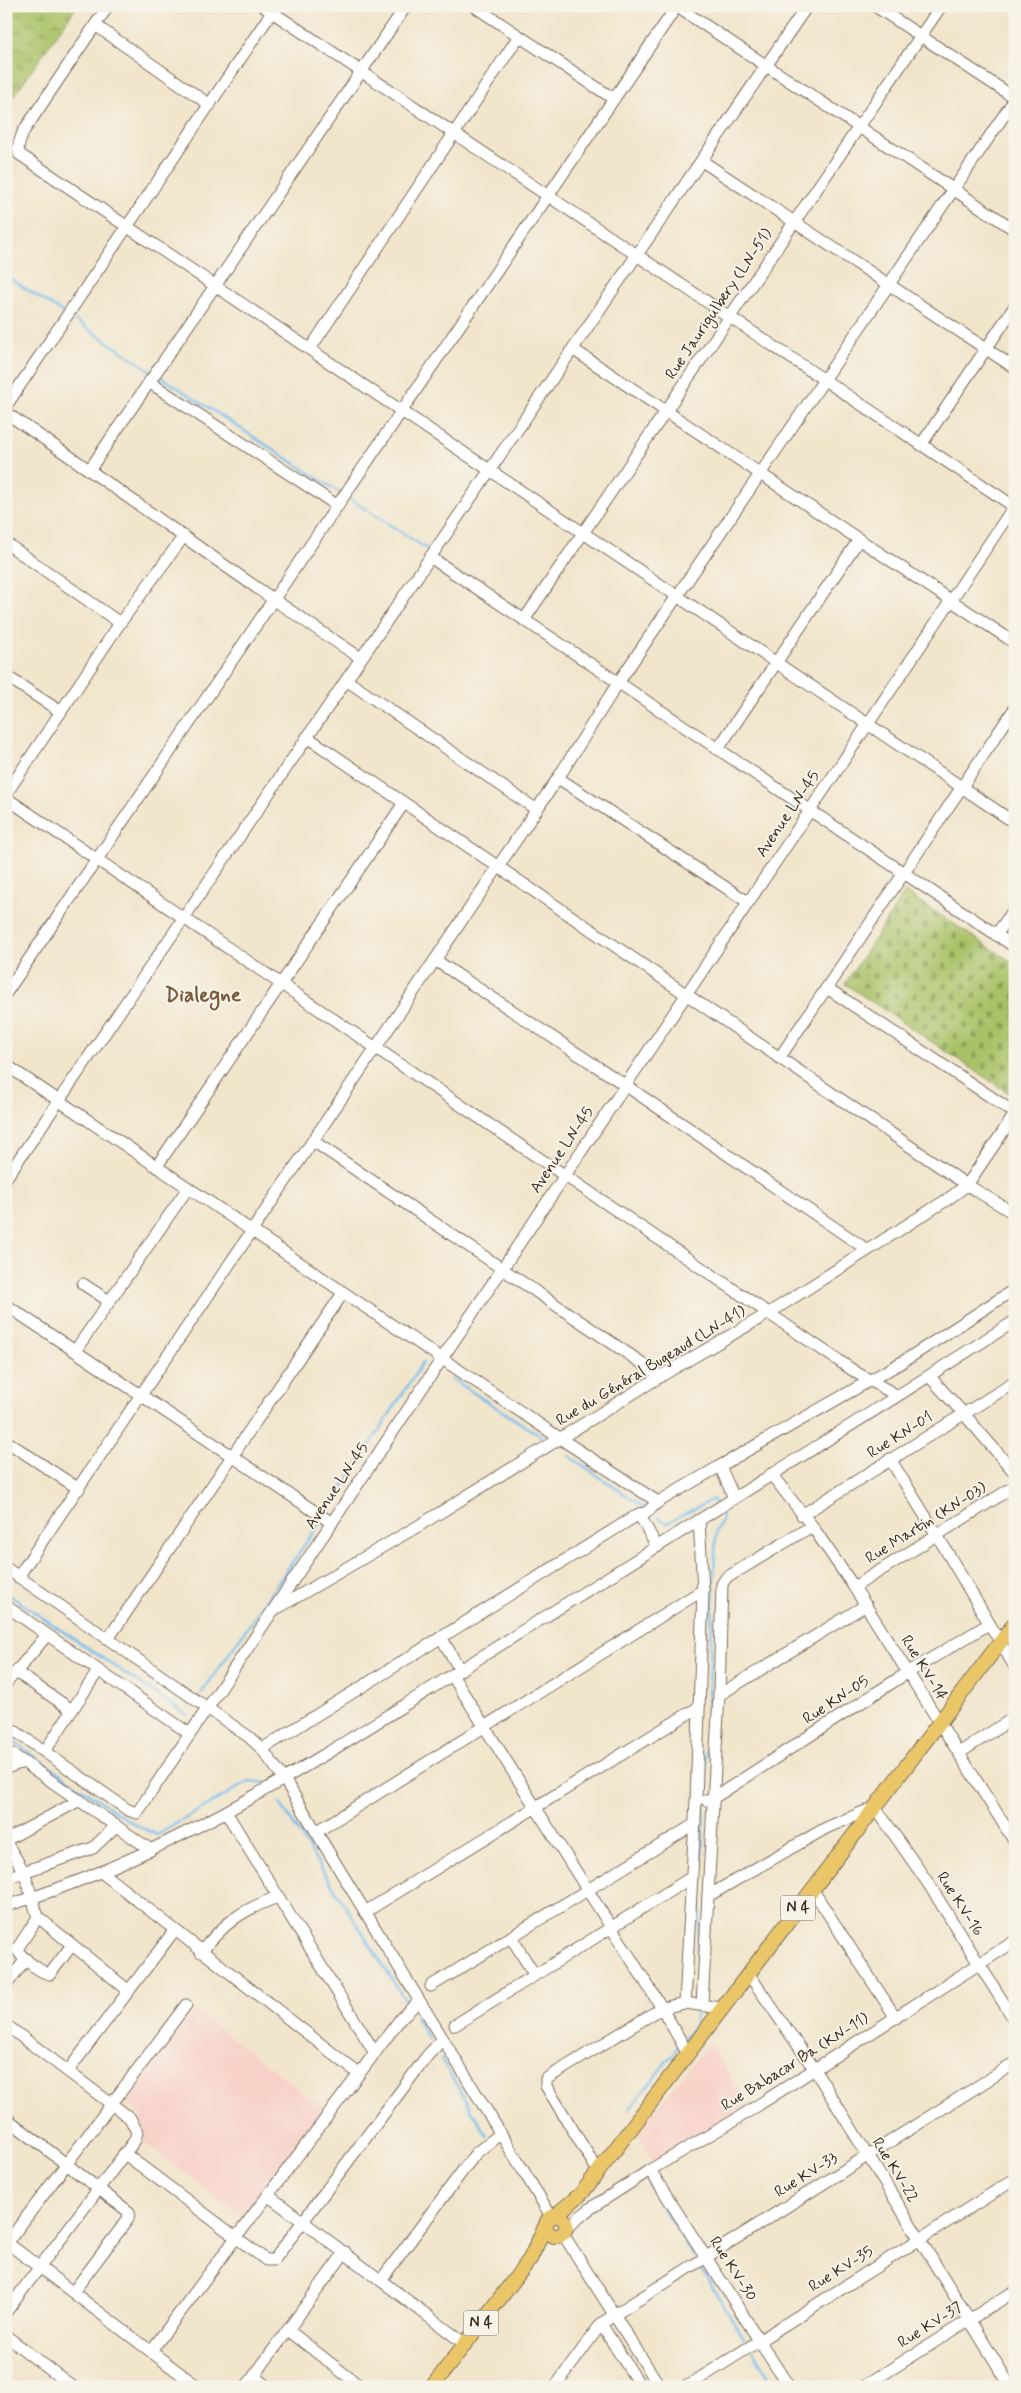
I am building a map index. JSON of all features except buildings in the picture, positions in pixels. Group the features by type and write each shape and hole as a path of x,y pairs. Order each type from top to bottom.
{"main road":[{"name":"N 4","path":"432,2387 530,2259 558,2226 684,2047 721,2008 1015,1623"},
{"name":"N 4","path":"558,2226 574,2211 582,2193"}],"street":[{"path":"108,6 23,132 18,147 19,154 1015,823"},
{"path":"90,469 406,6"},
{"path":"474,6 614,99"},
{"path":"6,993 274,601 676,6 1015,230"},
{"path":"6,1178 430,557 491,472 808,6"},
{"path":"18,1577 558,778 618,683 1015,99 875,6"},
{"name":"Rue Jaurigulbery (LN-51)","path":"524,620 941,6"},
{"path":"6,406 210,105 270,8 362,72 1014,506"},
{"path":"95,25 210,105"},
{"path":"310,349 519,36"},
{"path":"702,161 1015,368"},
{"path":"922,445 1015,306"},
{"path":"574,350 858,541 1015,643"},
{"path":"149,382 338,506"},
{"path":"6,414 90,469 274,601 361,658"},
{"name":"Avenue LN-45","path":"45,1752 128,1810 137,1813 1014,506"},
{"path":"6,794 120,623 184,536"},
{"path":"718,750 858,541"},
{"path":"6,543 120,623"},
{"path":"430,557 1015,947"},
{"path":"6,676 61,712"},
{"path":"346,680 536,810"},
{"path":"780,1057 1015,708"},
{"path":"307,737 967,1185 1015,1214"},
{"path":"558,778 748,902"},
{"path":"6,798 768,1313 868,1380 896,1396"},
{"path":"157,1166 404,803"},
{"path":"996,935 1015,908"},
{"path":"435,960 866,1249"},
{"path":"827,988 1015,1113"},
{"path":"6,1065 343,1293 658,1502"},
{"name":"Rue du Général Bugeaud (LN-41)","path":"273,1611 420,1525 661,1376 768,1313 967,1185 1015,1113"},
{"path":"313,1142 661,1376"},
{"path":"75,1351 188,1188"},
{"path":"83,1284 109,1301"},
{"path":"262,1749 639,1514 646,1513 658,1502 904,1361 1015,1289"},
{"path":"108,1639 343,1293"},
{"path":"6,1305 332,1523"},
{"path":"6,1906 33,1898 101,1872 151,1850 226,1812 284,1779 657,1547 1014,1321"},
{"path":"929,1376 1015,1474"},
{"name":"Rue KN-01","path":"802,1515 1015,1382"},
{"path":"6,1440 78,1489"},
{"path":"890,1459 1015,1667"},
{"path":"720,1466 734,1498"},
{"name":"Rue KV-14","path":"771,1474 812,1526 854,1586 907,1673 1013,1835"},
{"name":"Rue Martin (KN-03)","path":"854,1586 1015,1486"},
{"path":"639,1514 657,1547"},
{"path":"694,2004 708,1896 704,1800 705,1771 699,1707 703,1590 699,1520"},
{"path":"694,2004 692,1876 695,1824 704,1800 705,1771 719,1695 722,1584 726,1578 812,1526"},
{"path":"6,1568 208,1707 262,1749 284,1779 500,2134 660,2387"},
{"path":"316,1832 703,1590"},
{"path":"6,1606 190,1734"},
{"path":"719,1695 866,1606"},
{"name":"Rue KN-05","path":"704,1800 989,1624"},
{"path":"6,1683 47,1636"},
{"path":"441,1637 456,1673 485,1728 662,2008 684,2047"},
{"path":"6,1725 45,1752 98,1671"},
{"path":"16,1672 72,1710"},
{"path":"365,1912 699,1707"},
{"path":"959,1753 1015,1717"},
{"path":"6,1750 151,1850"},
{"path":"6,1768 23,1762"},
{"path":"80,1800 6,1841 24,1872 38,1917 129,1991"},
{"path":"708,1896 826,1828 875,1807"},
{"name":"Rue KV-16","path":"875,1807 979,1963 1015,2021"},
{"path":"226,1812 374,2053"},
{"path":"431,1986 695,1824"},
{"path":"6,1878 93,1848 116,1826"},
{"path":"101,1872 359,2074"},
{"path":"455,2025 692,1876"},
{"path":"812,1889 896,2018"},
{"path":"201,1952 231,1918 249,1908 278,1897"},
{"path":"38,1917 17,1949 26,1959 45,1973 50,1974 72,1945"},
{"path":"68,2071 174,1931"},
{"path":"511,1936 534,1974"},
{"name":"Rue Babacar Ba (KN-11)","path":"558,2226 591,2208 815,2070 1015,1941"},
{"path":"6,1985 26,1959"},
{"name":"Rue KV-22","path":"748,1973 815,2070 1011,2387"},
{"path":"151,2351 269,2196 374,2053 401,2018 418,2001"},
{"path":"598,2171 546,2086 546,2079 662,2008 694,2004 721,2008"},
{"path":"186,2005 7,2242 198,2387"},
{"path":"6,2025 111,2103 135,2124 137,2132 135,2140 125,2154 6,2312"},
{"path":"125,2154 270,2262 277,2257 427,2056 442,2040"},
{"name":"Rue KV-33","path":"554,2387 601,2324 1015,2063"},
{"path":"6,2118 100,2188 126,2209 129,2216 73,2292"},
{"path":"381,2280 476,2153 500,2134"},
{"name":"Rue KV-30","path":"650,2170 789,2387"},
{"name":"Rue KV-35","path":"686,2387 1015,2179"},
{"path":"269,2196 465,2344"},
{"path":"574,2211 591,2208"},
{"path":"246,2387 345,2252"},
{"name":"Rue KV-37","path":"863,2387 1015,2290"},
{"path":"601,2324 641,2387"},
{"path":"288,2330 361,2387"},
{"path":"6,2336 73,2387"},
{"path":"254,2376 267,2387"}],"shaded area":[{"path":"195,2010 325,2109 247,2213 241,2215 146,2144 139,2110 128,2102"},
{"path":"710,2042 747,2105 655,2166 637,2132"}],"green space":[{"path":"6,6 77,6 6,107"},
{"path":"905,892 1015,964 1015,1087 1010,1094 845,984"}],"waterway":[{"path":"6,276 65,314"},
{"path":"70,317 153,372"},
{"path":"158,375 342,494"},
{"path":"347,497 427,549"},
{"path":"334,1501 423,1362"},
{"path":"452,1379 541,1436"},
{"path":"569,1456 645,1508"},
{"path":"658,1517 667,1523 713,1499 716,1505"},
{"path":"704,1797 716,1532 723,1517 720,1512"},
{"path":"201,1694 319,1524"},
{"path":"6,1593 187,1715"},
{"path":"6,1737 134,1824 157,1835 249,1781 267,1783"},
{"path":"696,2002 704,1802"},
{"path":"280,1803 405,2000"},
{"path":"683,2040 695,2025 695,2007"},
{"path":"415,2017 429,2039"},
{"path":"629,2110 680,2044"},
{"path":"441,2059 487,2136"},
{"path":"648,2184 693,2256"},
{"path":"699,2266 744,2338"},
{"path":"752,2350 775,2387"}],"district":[{"name":"Dialegne","path":"203,995"}]}
